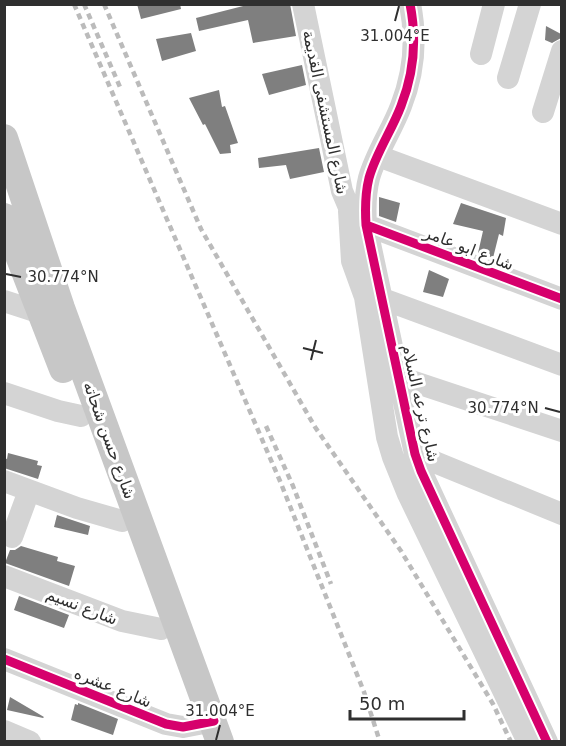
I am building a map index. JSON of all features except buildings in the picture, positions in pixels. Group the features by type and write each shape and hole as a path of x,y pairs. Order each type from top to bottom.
{"main road":[{"name":"شارع حسن شحاته","path":"6,151 81,416 161,629 209,732"},
{"name":"شارع حسن شحاته","path":"4,217 51,311 209,732"}],"street":[{"name":"شارع المستشفى القديمة","path":"303,4 342,191 358,218"},
{"name":"شارع ترعه السلام","path":"410,4 414,24 414,51 410,79 369,178 365,201 358,218 372,249 415,454 427,488 547,741"},
{"path":"481,54 494,4"},
{"path":"508,78 530,4"},
{"path":"543,112 561,51"},
{"path":"378,156 561,224"},
{"name":"شارع ابو عامر","path":"358,218 561,299"},
{"path":"358,218 352,261 365,297 387,437 393,457 408,494 528,741"},
{"path":"383,298 561,365"},
{"path":"4,301 51,311"},
{"path":"399,377 561,431"},
{"path":"4,393 81,416"},
{"path":"415,454 561,514"},
{"path":"4,481 122,522"},
{"path":"12,537 29,491"},
{"name":"شارع نسيم","path":"4,576 122,621 161,629"},
{"name":"شارع عشره","path":"4,659 166,724 209,732"},
{"path":"4,731 30,741"}],"railway":[{"path":"74,4 280,481 364,692 380,742"},
{"path":"84,4 120,87"},
{"path":"104,4 201,229 315,427 401,551 493,704 511,742"},
{"path":"266,426 293,486 331,584"}],"cycle path":[{"path":"410,4 414,43 409,81 401,106 369,178 366,225 415,454 547,742"},
{"path":"366,225 562,299"},
{"path":"4,659 166,724 183,727 214,721"}]}
